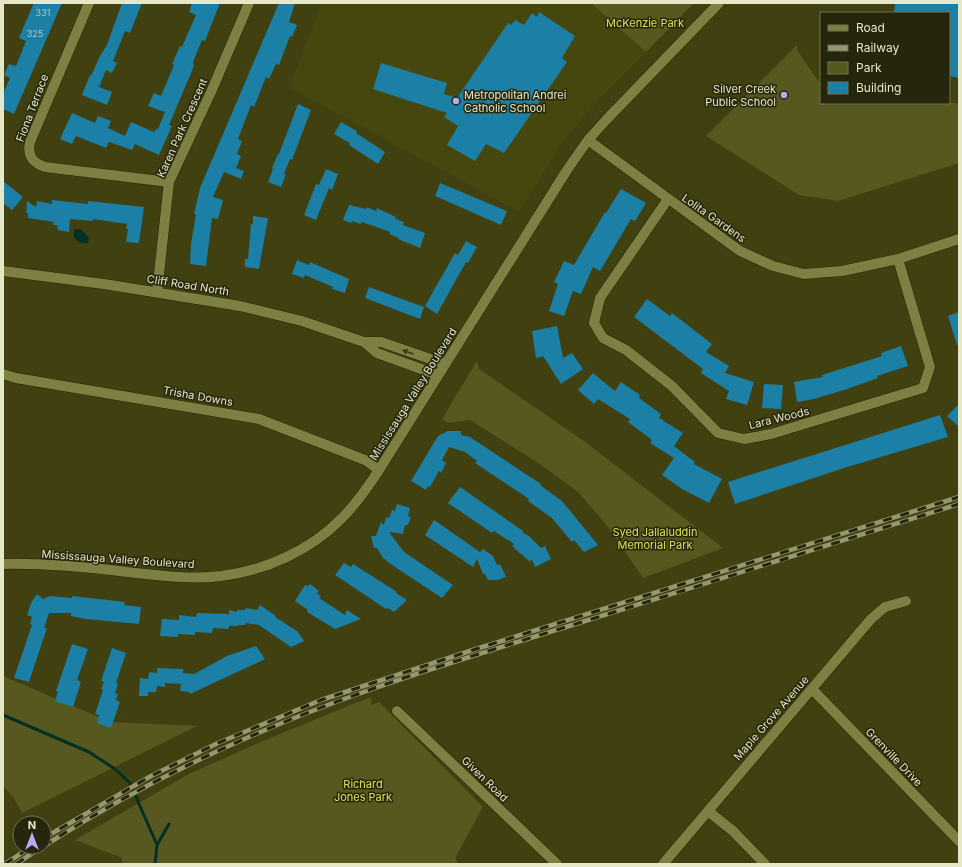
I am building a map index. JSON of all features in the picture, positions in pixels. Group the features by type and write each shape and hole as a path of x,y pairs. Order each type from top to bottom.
{"street":[{"name":"Fiona Terrace","path":"89,3 30,142 30,155 36,164 46,167 169,182"},
{"name":"Karen Park Crescent","path":"157,292 169,182 211,92 249,3"},
{"name":"Mississauga Valley Boulevard","path":"3,564 55,566 187,577 221,576 250,571 282,559 321,537 358,501 379,470 567,170 588,140 719,3"},
{"name":"Lolita Gardens","path":"588,140 740,251 773,266 804,274 842,271 898,259 959,239"},
{"name":"Lara Woods","path":"668,199 600,298 594,323 603,338 626,350 672,386 718,433 744,438 771,434 923,388 930,367 898,259"},
{"name":"Cliff Road North","path":"3,270 157,292 267,311 364,342 381,342 445,364"},
{"name":"Cliff Road North","path":"364,342 377,353 438,375"},
{"name":"Trisha Downs","path":"3,374 16,378 259,419 365,460 379,470"},
{"name":"Maple Grove Avenue","path":"663,864 871,619 885,607 906,601"},
{"name":"Grenville Drive","path":"812,689 959,841"},
{"name":"Given Road","path":"397,711 557,864"},
{"path":"708,811 733,831 765,864"}],"shaded area":[{"name":"Metropolitan Andrei Catholic School","path":"322,3 591,3 646,52 608,90 564,140 519,212 289,87"},
{"path":"75,229 81,229 89,238 88,243 76,240 74,235"}],"green space":[{"name":"McKenzie Park","path":"591,3 694,3 646,52"},
{"name":"Silver Creek Public School","path":"797,45 797,50 820,84 820,104 950,104 950,102 959,104 959,163 838,201 799,195 706,136"},
{"name":"Syed Jallaluddin Memorial Park","path":"477,361 479,369 584,441 723,548 643,578 609,528 578,492 540,464 470,420 448,423 442,419"},
{"path":"3,676 110,722 197,726 22,813 13,797 3,786"},
{"name":"Richard Jones Park","path":"370,697 372,705 379,702 483,807 455,858 459,864 122,864 122,858 75,840 187,775 258,743"}],"building":[{"path":"34,3 62,3 14,114 3,109 3,94 10,78 4,75 9,64 16,66 26,41 19,38"},
{"path":"122,3 142,3 130,33 125,31 113,61 117,63 112,73 106,70 99,87 112,92 107,105 82,95 90,75 91,76 107,45"},
{"path":"192,3 220,3 205,41 202,40 193,62 194,66 169,125 172,126 159,155 135,144 132,150 109,142 106,148 76,136 72,144 60,139 72,113 95,123 98,116 111,121 108,128 125,136 131,122 154,132 158,129 165,112 148,106 154,93 161,96 174,65 172,64 180,46 182,47 196,15 189,12"},
{"path":"279,3 295,3 289,22 297,25 292,37 290,36 279,65 276,64 269,79 266,77 254,107 251,105 238,139 242,141 237,154 241,156 236,168 244,171 241,179 224,172 213,197 223,200 218,219 212,218 206,266 190,264 191,244 196,214 194,214 200,188"},
{"path":"895,3 959,3 959,78 950,76 950,12 894,12"},
{"path":"539,12 575,36 562,58 567,62 504,153 486,144 475,161 447,145 458,126 444,117 447,113 373,89 381,63 447,83 444,94 457,98 508,23 511,25 515,20 524,25 532,13 537,17"},
{"path":"298,104 311,110 292,160 290,159 284,174 286,174 281,187 268,182 273,169 272,168 279,154"},
{"path":"341,122 357,131 356,133 385,152 378,164 349,145 350,143 334,134"},
{"path":"326,169 338,174 332,190 329,188 316,220 304,215 316,184 319,185"},
{"path":"3,181 23,197 12,210 3,203"},
{"path":"440,183 507,211 501,225 435,196"},
{"path":"621,189 646,203 635,221 631,219 600,271 593,267 581,294 573,291 564,316 549,311 558,284 554,282 564,261 574,265 605,212 606,213"},
{"path":"52,200 88,204 88,201 144,207 139,243 126,242 128,229 126,228 127,224 93,219 93,221 70,219 69,232 58,230 57,225 53,225 54,222 28,218 28,213 26,213 27,201 36,207 37,201 52,204"},
{"path":"349,205 366,209 367,207 376,211 377,208 396,217 395,219 404,222 403,225 425,233 420,248 398,239 399,238 389,234 390,232 371,225 352,221 351,223 343,220"},
{"path":"253,216 268,218 259,269 245,267 245,259 248,259"},
{"path":"466,241 477,247 468,263 466,262 437,314 425,306 455,253 458,255"},
{"path":"297,260 309,265 310,262 349,279 345,293 332,289 333,287 305,275 304,278 292,274"},
{"path":"369,287 424,307 420,319 365,298"},
{"path":"647,299 670,316 672,313 712,344 706,352 729,366 725,373 754,382 747,405 726,399 729,391 701,373 703,369 634,317"},
{"path":"959,312 959,345 957,345 948,316"},
{"path":"557,326 563,358 572,353 583,369 561,384 543,356 536,358 532,331"},
{"path":"901,346 908,366 877,376 878,378 847,389 814,399 797,402 794,382 823,377 822,375 882,356 881,353"},
{"path":"593,373 615,391 621,382 640,395 639,398 661,414 659,418 683,433 674,446 695,462 694,464 722,479 709,503 682,489 662,475 674,458 650,443 652,440 628,422 630,419 598,399 594,404 578,390"},
{"path":"764,384 783,385 781,409 762,408"},
{"path":"959,404 959,427 947,416"},
{"path":"940,415 948,437 844,468 735,504 728,482"},
{"path":"448,431 461,431 461,435 470,437 541,484 540,485 562,501 598,545 584,552 574,540 572,542 552,518 528,501 529,499 475,463 477,461 465,452 449,447 442,460 446,463 441,473 439,471 430,487 428,486 426,490 411,481 438,436"},
{"path":"460,487 523,531 523,533 529,536 541,548 545,546 551,559 535,567 532,560 529,561 512,546 514,544 494,531 492,533 448,503"},
{"path":"397,504 410,508 408,516 411,517 408,525 405,525 403,534 389,532 404,552 453,585 442,598 392,565 383,558 377,548 374,548 371,536 376,536 381,522 384,525 386,517 389,518 392,510 395,511"},
{"path":"434,520 480,552 483,549 493,556 497,565 500,564 506,577 498,580 488,580 485,574 483,574 477,559 473,567 425,535"},
{"path":"344,563 351,567 353,564 407,600 394,612 388,608 386,609 335,575"},
{"path":"310,584 319,591 317,593 321,596 319,598 345,615 347,610 361,619 335,629 307,612 308,610 295,601 305,585 308,586"},
{"path":"37,594 43,599 50,596 72,598 72,596 125,602 124,605 141,607 139,624 86,619 71,616 71,613 49,613 44,628 47,628 29,682 14,678 32,625 30,624 32,617 27,615 31,603"},
{"path":"260,605 297,631 304,641 291,647 259,625 245,623 245,625 229,626 229,629 213,628 212,633 195,632 195,635 178,634 178,637 160,636 162,619 179,620 179,615 196,617 197,613 229,614 229,610 237,612 237,610 245,610 246,608 257,610"},
{"path":"72,644 88,649 77,680 81,682 73,707 55,701 58,692 56,691"},
{"path":"256,646 265,659 190,694 189,692 180,691 181,684 165,683 165,687 157,686 156,692 148,692 148,696 139,696 140,678 148,679 149,672 157,673 157,668 183,669 183,673 194,674 227,656"},
{"path":"112,648 126,653 116,683 118,684 115,693 118,694 116,700 120,702 111,728 97,723 99,715 95,714 103,690 101,689 104,682 101,681"}],"waterway":[{"path":"3,715 89,752 115,769 130,783 157,845 155,864"},
{"path":"157,845 169,824"}],"railway":[{"path":"52,833 151,776 218,743 321,700 476,649 959,497"},
{"path":"52,841 119,801 196,761 276,725 317,709 437,667 959,504"},
{"path":"5,864 19,855"},
{"path":"16,864 30,855"}],"place":[{"name":"Silver Creek Public School","path":"784,95"},
{"name":"Metropolitan Andrei Catholic School","path":"456,101"}]}
